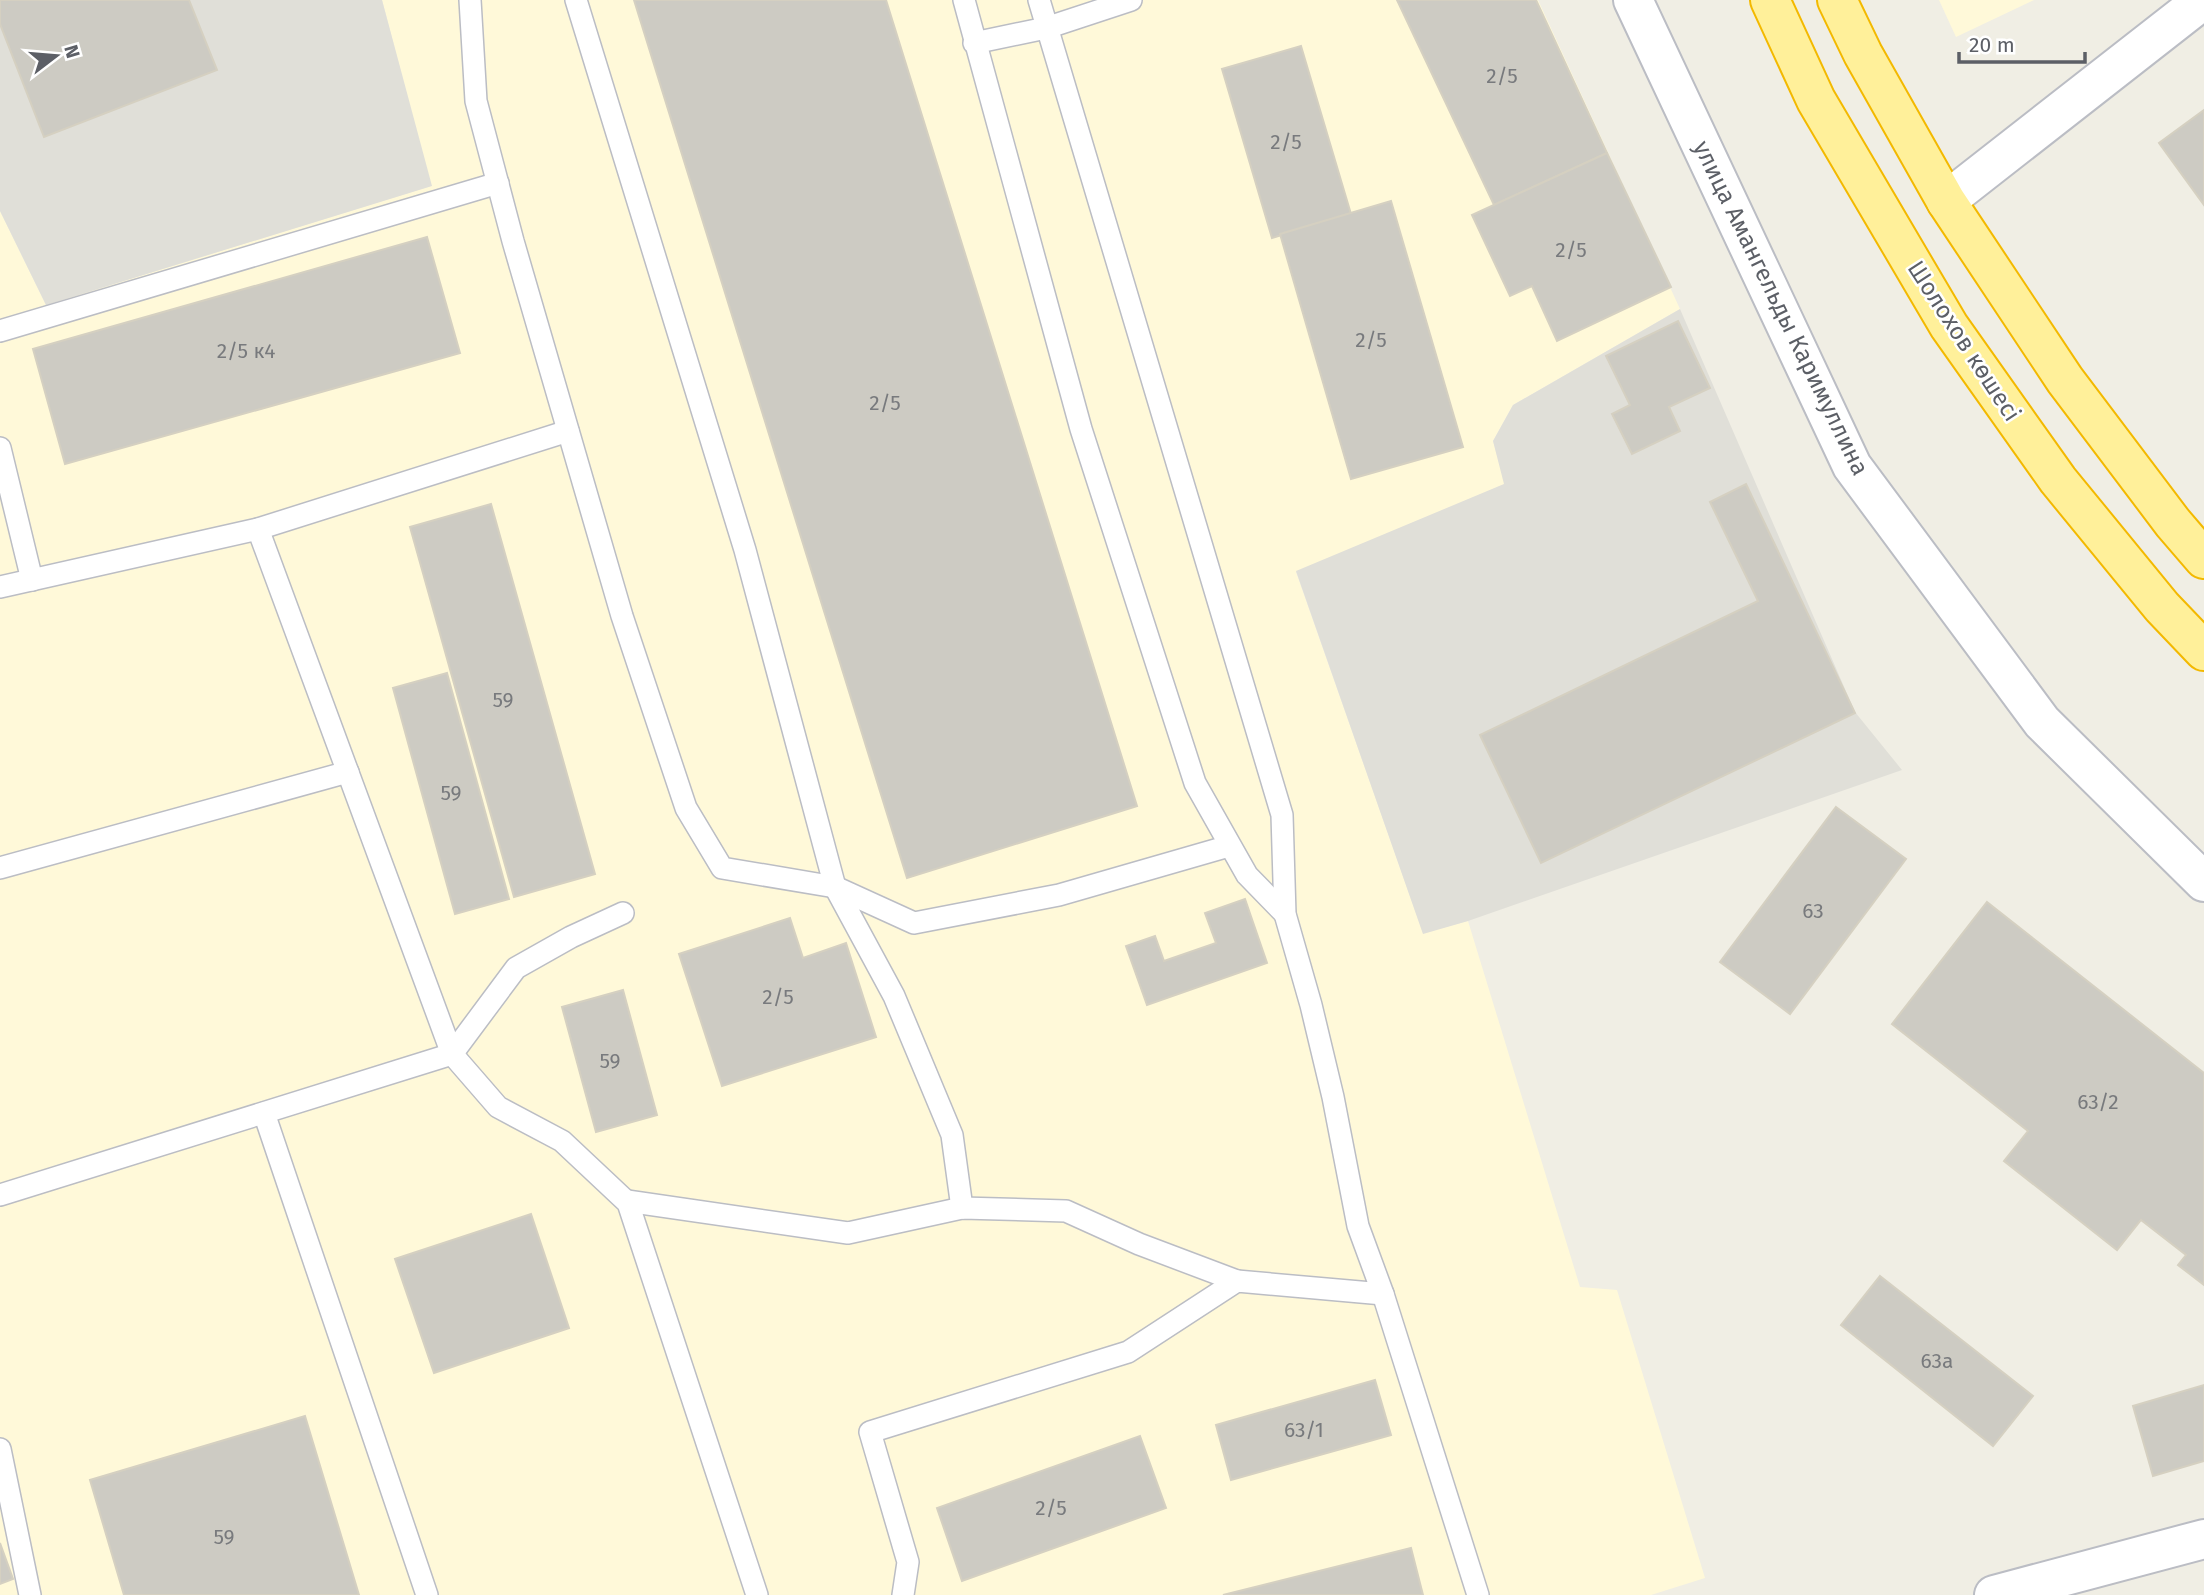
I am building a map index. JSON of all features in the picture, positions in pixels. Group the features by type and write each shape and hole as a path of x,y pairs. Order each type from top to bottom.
{"highway":[{"name":"Шолохов көшесі","path":"1770,0 1816,100 1949,326 2058,480 2162,607 2204,650"},
{"path":"1837,0 1863,54 1946,201 2065,380 2173,523 2204,559"}],"street":[{"name":"улица Амангельды Каримуллина","path":"1633,0 1852,466 2042,722 2204,882"},
{"path":"1946,201 2203,0"},
{"path":"1994,1595 2204,1538"}],"lane":[{"path":"470,0 476,101 568,431 622,616 686,808 722,868 835,887 914,922 1059,895 1228,846"},
{"path":"576,0 745,550 835,887 894,996 952,1135 961,1208"},
{"path":"964,0 1081,429 1195,783 1228,846 1247,875 1285,914"},
{"path":"1039,0 1282,815 1285,914 1333,1097 1358,1226 1478,1595"},
{"path":"974,43 1046,28 1131,0"},
{"path":"0,331 498,183"},
{"path":"0,587 258,529 568,431"},
{"path":"0,448 32,580"},
{"path":"258,529 452,1054 498,1107 562,1142 627,1201 757,1595"},
{"path":"0,868 348,772"},
{"path":"0,1195 452,1054 516,968 571,937 623,913"},
{"path":"264,1113 427,1595"},
{"path":"627,1201 848,1233 961,1208 1066,1212 1139,1244 1237,1281 1382,1294"},
{"path":"904,1595 908,1562 870,1432 1128,1352 1237,1281"},
{"path":"0,1449 30,1595"}],"shaded area":[{"path":"0,0 382,0 432,186 46,305 0,211"},
{"path":"382,0 1538,0 1680,309 1513,405 1493,441 1505,484 1296,572 1423,933 1468,921 1580,1287 1617,1290 1705,1578 1651,1595 0,1595 0,211 46,305 431,186"},
{"path":"1939,0 2034,0 1956,37"},
{"path":"1680,309 1855,712 1902,770 1468,921 1423,934 1296,571 1504,484 1493,441 1513,405"}],"building":[{"path":"0,0 189,0 217,70 44,137 0,24"},
{"path":"634,0 886,0 1137,806 907,878"},
{"path":"1397,0 1536,0 1607,153 1494,205"},
{"path":"1301,46 1351,214 1272,238 1222,69"},
{"path":"2204,110 2204,205 2159,143"},
{"path":"1607,153 1671,287 1557,341 1532,286 1510,296 1472,215"},
{"path":"1391,201 1463,447 1351,479 1280,234"},
{"path":"427,237 460,353 65,464 33,349"},
{"path":"1678,321 1710,388 1669,407 1680,431 1632,454 1612,414 1630,405 1606,356"},
{"path":"1746,484 1855,713 1541,863 1480,735 1758,601 1710,502"},
{"path":"491,504 595,874 514,897 410,527"},
{"path":"447,673 509,899 455,914 393,688"},
{"path":"1836,807 1906,859 1790,1014 1720,962"},
{"path":"1245,899 1267,963 1147,1005 1126,946 1155,936 1164,961 1216,943 1205,913"},
{"path":"1987,902 2204,1073 2204,1285 2178,1265 2186,1255 2141,1220 2117,1250 2004,1161 2028,1131 1892,1024"},
{"path":"790,918 803,958 846,943 876,1037 722,1086 679,954"},
{"path":"623,990 657,1115 596,1132 562,1007"},
{"path":"531,1214 569,1328 434,1373 395,1259"},
{"path":"1880,1276 2033,1396 1993,1446 1841,1325"},
{"path":"1375,1380 1391,1435 1231,1480 1216,1425"},
{"path":"2204,1385 2204,1461 2153,1476 2133,1406"},
{"path":"305,1416 359,1595 124,1595 90,1480"},
{"path":"1140,1436 1166,1508 962,1581 937,1508"},
{"path":"0,1543 13,1579 0,1584"},
{"path":"1411,1548 1423,1595 1223,1595"}]}
